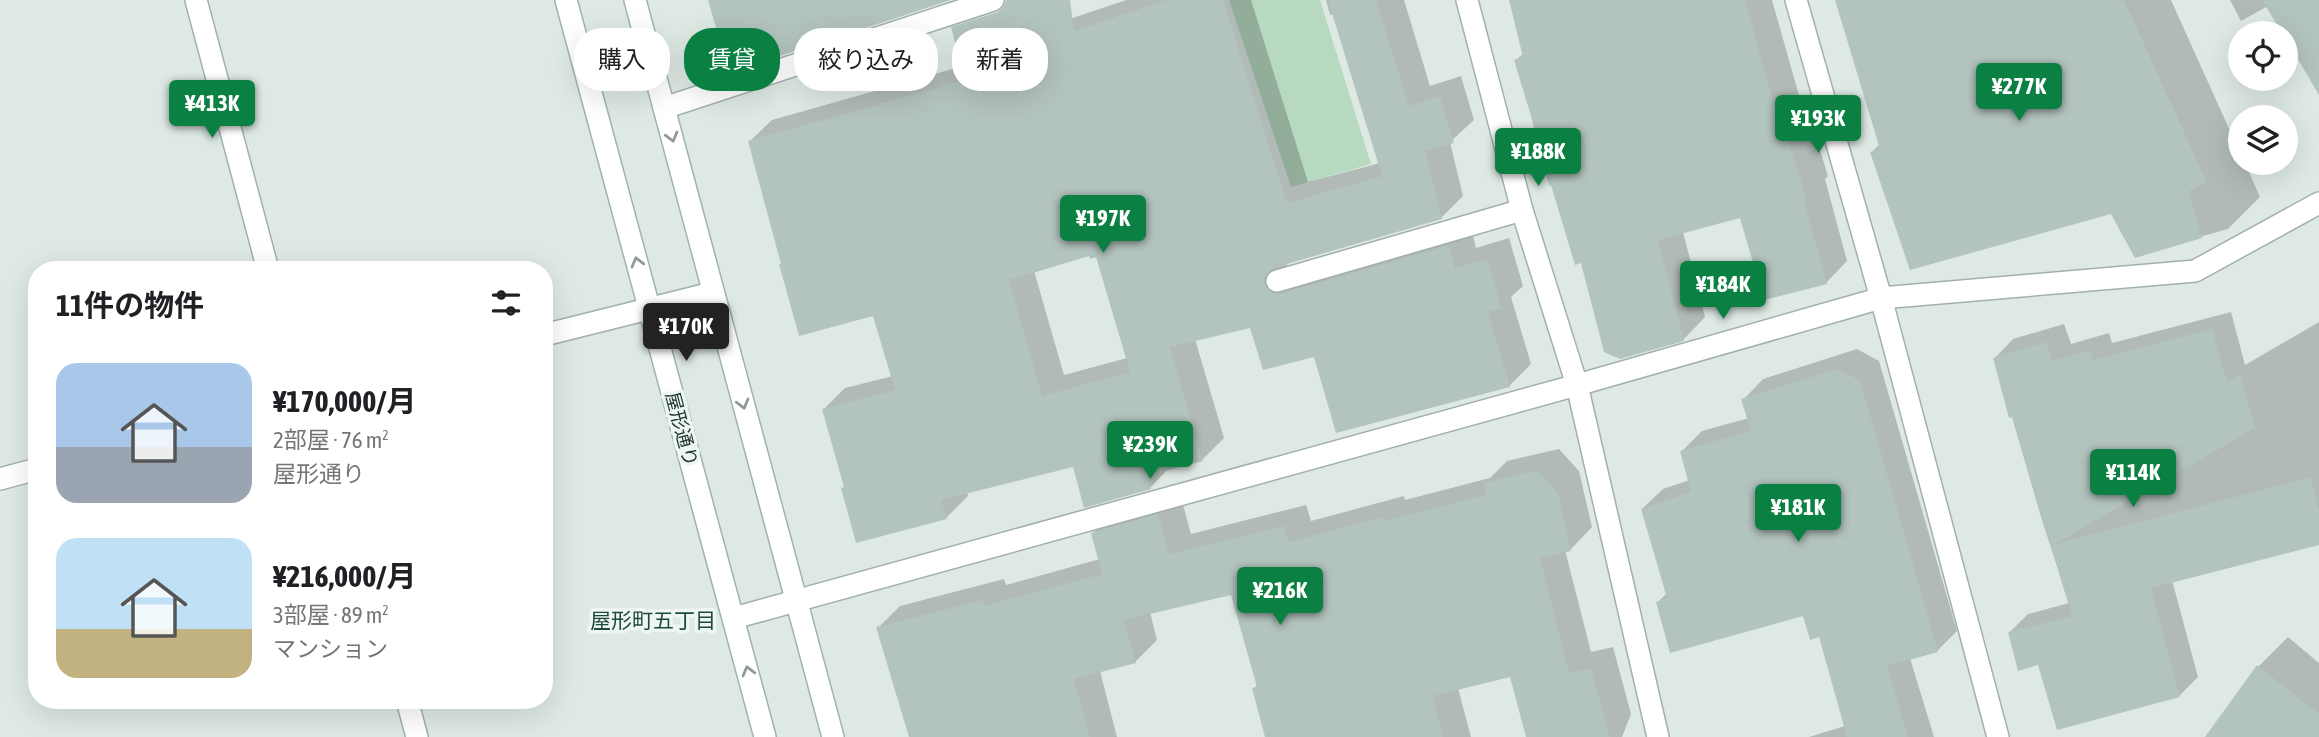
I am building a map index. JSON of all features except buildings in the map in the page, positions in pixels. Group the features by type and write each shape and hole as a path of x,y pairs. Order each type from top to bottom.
{"street":[{"path":"196,0 266,261"},
{"name":"屋形通り","path":"566,0 765,737"},
{"path":"635,0 833,737"},
{"path":"664,108 993,0"},
{"path":"1467,0 1522,210 1577,385 1658,737"},
{"path":"1796,0 1881,298 1998,737"},
{"path":"734,618 1577,385 1881,298 2195,271 2319,203"},
{"path":"1277,281 1522,210"},
{"path":"553,333 712,293"},
{"path":"0,479 28,471"},
{"path":"409,709 417,737"}],"green space":[{"path":"1229,0 1320,0 1371,164 1291,187"}],"district":[{"name":"屋形町五丁目","path":"653,620"}]}
